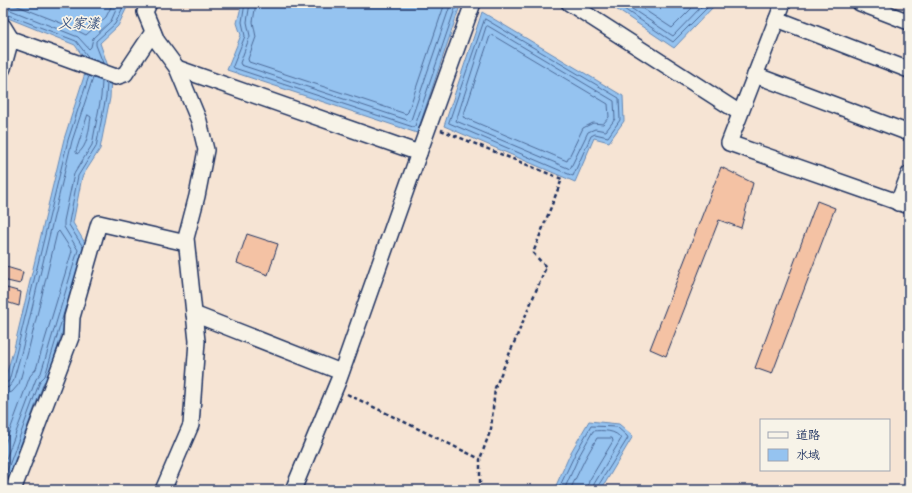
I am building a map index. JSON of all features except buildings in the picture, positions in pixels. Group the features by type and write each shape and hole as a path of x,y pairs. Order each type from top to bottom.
{"street":[{"path":"149,3 145,12 157,41 177,68 199,121 206,150 197,196 186,238 197,341 191,426 163,490"},
{"path":"294,490 341,372 474,3"},
{"path":"569,3 740,113"},
{"path":"783,3 728,143 904,205 909,174"},
{"path":"860,3 909,22"},
{"path":"777,19 909,70"},
{"path":"3,26 12,39 116,77 125,74 153,32"},
{"path":"3,68 12,39"},
{"path":"177,68 419,153"},
{"path":"755,75 909,132"},
{"path":"14,490 70,337 72,317 99,223 186,243"},
{"path":"194,314 341,372"}],"path":[{"path":"429,125 562,179 533,253 546,267 495,388 491,429 480,459 480,490"},
{"path":"335,388 480,459"}],"water":[{"name":"义家漾","path":"3,3 129,3 118,26 100,43 111,75 110,98 100,149 82,177 73,223 88,248 48,379 44,382 4,490 3,386 14,348 64,139 88,64 75,45 3,16"},
{"path":"242,3 461,3 417,133 227,70 241,35 237,23"},
{"path":"607,3 710,3 714,6 674,48"},
{"path":"482,12 623,96 624,121 609,142 594,138 575,182 444,126"},
{"path":"589,421 619,424 633,436 601,490 554,490 571,452"}]}
